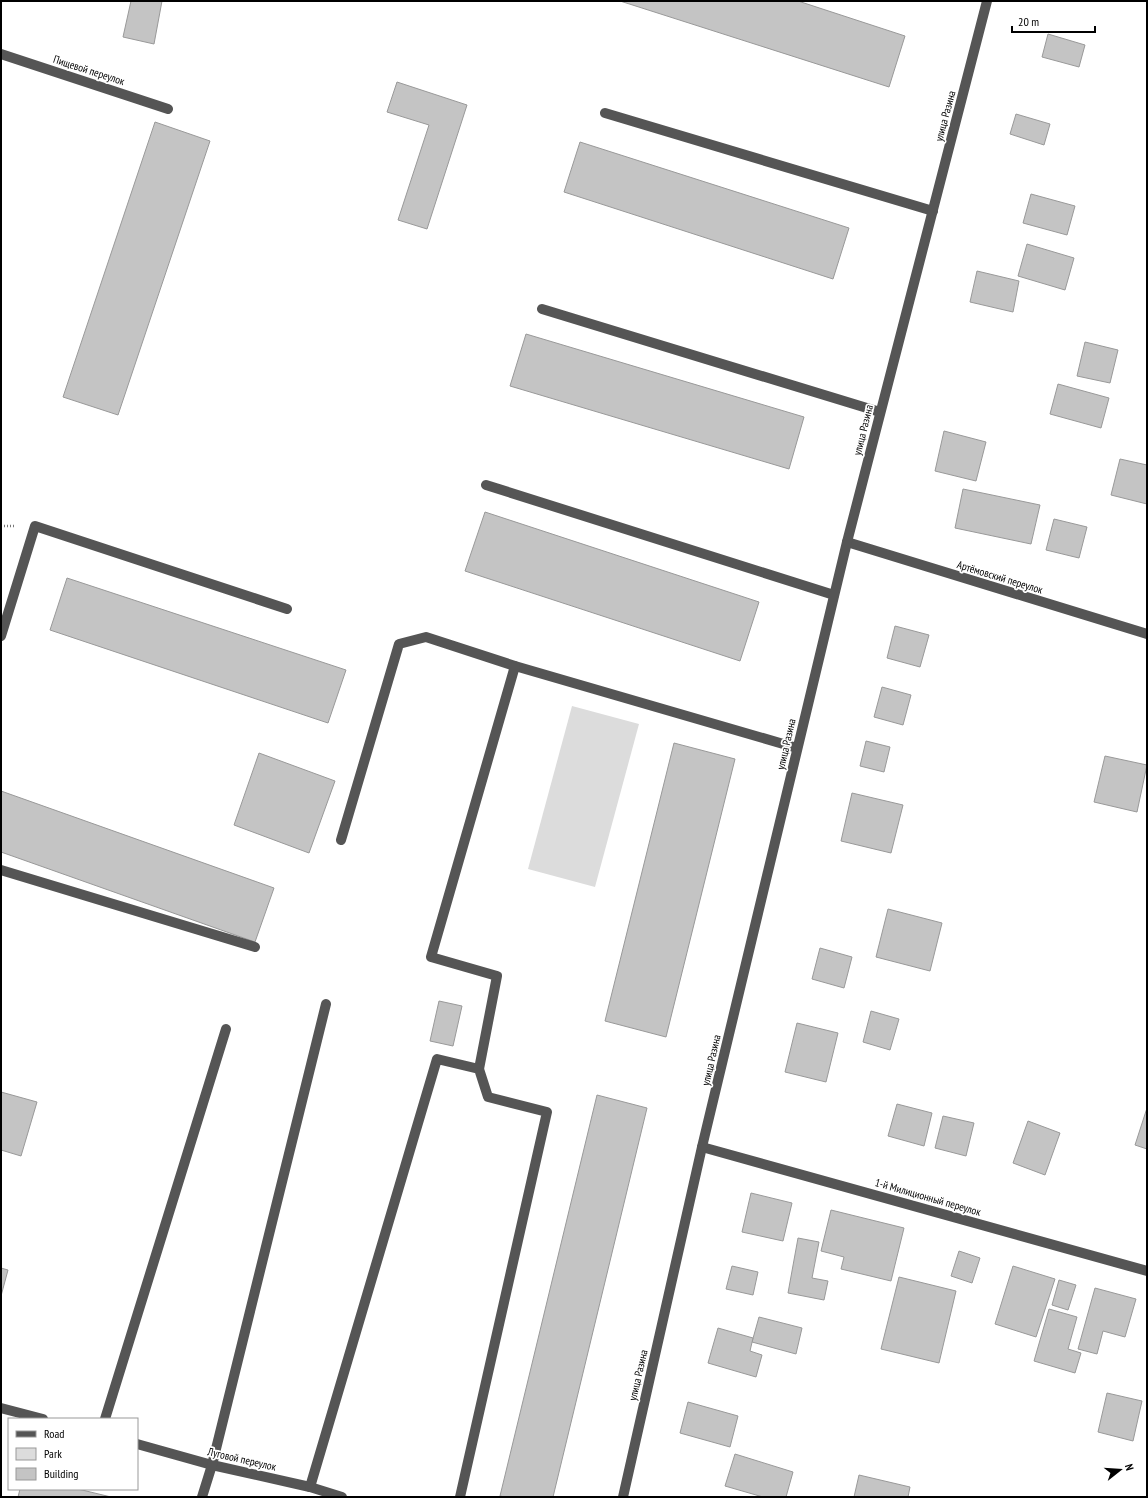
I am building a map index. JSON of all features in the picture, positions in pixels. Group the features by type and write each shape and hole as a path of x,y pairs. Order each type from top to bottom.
{"street":[{"name":"улица Разина","path":"622,1497 702,1147 834,594 987,1"},
{"name":"Пищевой переулок","path":"1,54 168,109"},
{"path":"605,113 933,211"},
{"path":"542,309 880,412"},
{"path":"486,485 834,594"},
{"path":"1,636 35,526 287,609"},
{"name":"Артёмовский переулок","path":"847,542 1147,634"},
{"path":"341,840 399,644 426,637 515,666 797,748"},
{"path":"460,1497 547,1112 488,1097 479,1069 496,976 432,957 515,666"},
{"path":"1,870 254,947"},
{"path":"202,1497 212,1465 326,1004"},
{"path":"105,1418 226,1029"},
{"path":"310,1487 437,1059 479,1069"},
{"name":"1-й Милиционный переулок","path":"702,1147 1147,1271"},
{"path":"1,1408 39,1418"},
{"name":"Луговой переулок","path":"138,1444 212,1465 310,1487 342,1497"}],"green space":[{"path":"572,706 639,724 595,887 528,869"}],"building":[{"path":"131,1 162,1 154,44 123,37"},
{"path":"620,1 798,1 905,36 889,87"},
{"path":"1048,34 1085,45 1079,67 1042,57"},
{"path":"397,82 467,105 427,229 398,220 429,125 387,112"},
{"path":"1016,114 1050,124 1044,145 1010,134"},
{"path":"155,122 210,141 118,415 63,397"},
{"path":"580,142 849,228 833,279 564,192"},
{"path":"1031,194 1075,206 1067,235 1023,223"},
{"path":"1027,244 1074,258 1065,290 1018,276"},
{"path":"977,271 1019,281 1013,312 970,302"},
{"path":"526,334 804,417 789,469 510,386"},
{"path":"1085,342 1118,350 1110,383 1077,376"},
{"path":"1058,384 1109,398 1101,428 1050,414"},
{"path":"944,431 986,442 976,481 935,471"},
{"path":"1120,459 1147,465 1147,504 1111,495"},
{"path":"963,489 1040,505 1031,544 955,528"},
{"path":"485,512 759,602 740,661 465,571"},
{"path":"1054,519 1087,527 1079,558 1046,550"},
{"path":"67,578 346,670 328,723 50,630"},
{"path":"895,626 929,635 920,667 887,658"},
{"path":"882,687 911,695 903,725 874,717"},
{"path":"866,741 890,747 884,772 860,766"},
{"path":"674,743 735,759 666,1037 605,1021"},
{"path":"259,753 335,781 309,853 234,825"},
{"path":"1105,756 1147,765 1137,812 1094,802"},
{"path":"1,791 274,888 255,942 1,852"},
{"path":"852,793 903,805 891,853 841,841"},
{"path":"888,909 942,923 930,971 876,957"},
{"path":"820,948 852,957 844,988 812,979"},
{"path":"439,1001 462,1006 453,1046 430,1041"},
{"path":"871,1011 899,1019 890,1050 863,1042"},
{"path":"797,1023 838,1033 826,1082 785,1072"},
{"path":"1,1092 37,1102 21,1156 1,1150"},
{"path":"597,1095 647,1108 553,1497 500,1496"},
{"path":"897,1104 932,1113 924,1146 888,1136"},
{"path":"1147,1108 1147,1149 1135,1145"},
{"path":"943,1116 974,1123 966,1156 935,1148"},
{"path":"1028,1121 1060,1133 1045,1175 1013,1163"},
{"path":"751,1193 792,1203 783,1241 742,1232"},
{"path":"831,1210 904,1228 891,1281 841,1269 844,1257 821,1251"},
{"path":"798,1238 819,1242 812,1278 828,1281 824,1300 788,1293"},
{"path":"959,1251 980,1258 972,1283 951,1276"},
{"path":"732,1266 758,1272 753,1295 726,1289"},
{"path":"1013,1266 1055,1279 1036,1337 995,1324"},
{"path":"1,1268 8,1270 1,1296"},
{"path":"899,1277 956,1291 939,1363 881,1349"},
{"path":"1059,1280 1076,1285 1068,1310 1052,1305"},
{"path":"1095,1288 1136,1299 1125,1337 1103,1331 1097,1354 1078,1349"},
{"path":"1049,1309 1077,1317 1068,1349 1081,1353 1075,1373 1034,1361"},
{"path":"759,1317 802,1328 796,1354 752,1342"},
{"path":"718,1328 753,1338 750,1351 762,1355 756,1377 708,1363"},
{"path":"1107,1393 1142,1401 1133,1441 1098,1432"},
{"path":"688,1402 738,1416 730,1447 680,1433"},
{"path":"735,1454 793,1472 786,1497 763,1497 725,1486"},
{"path":"859,1475 910,1487 908,1497 854,1497"},
{"path":"20,1490 82,1490 111,1497 18,1497"}]}
